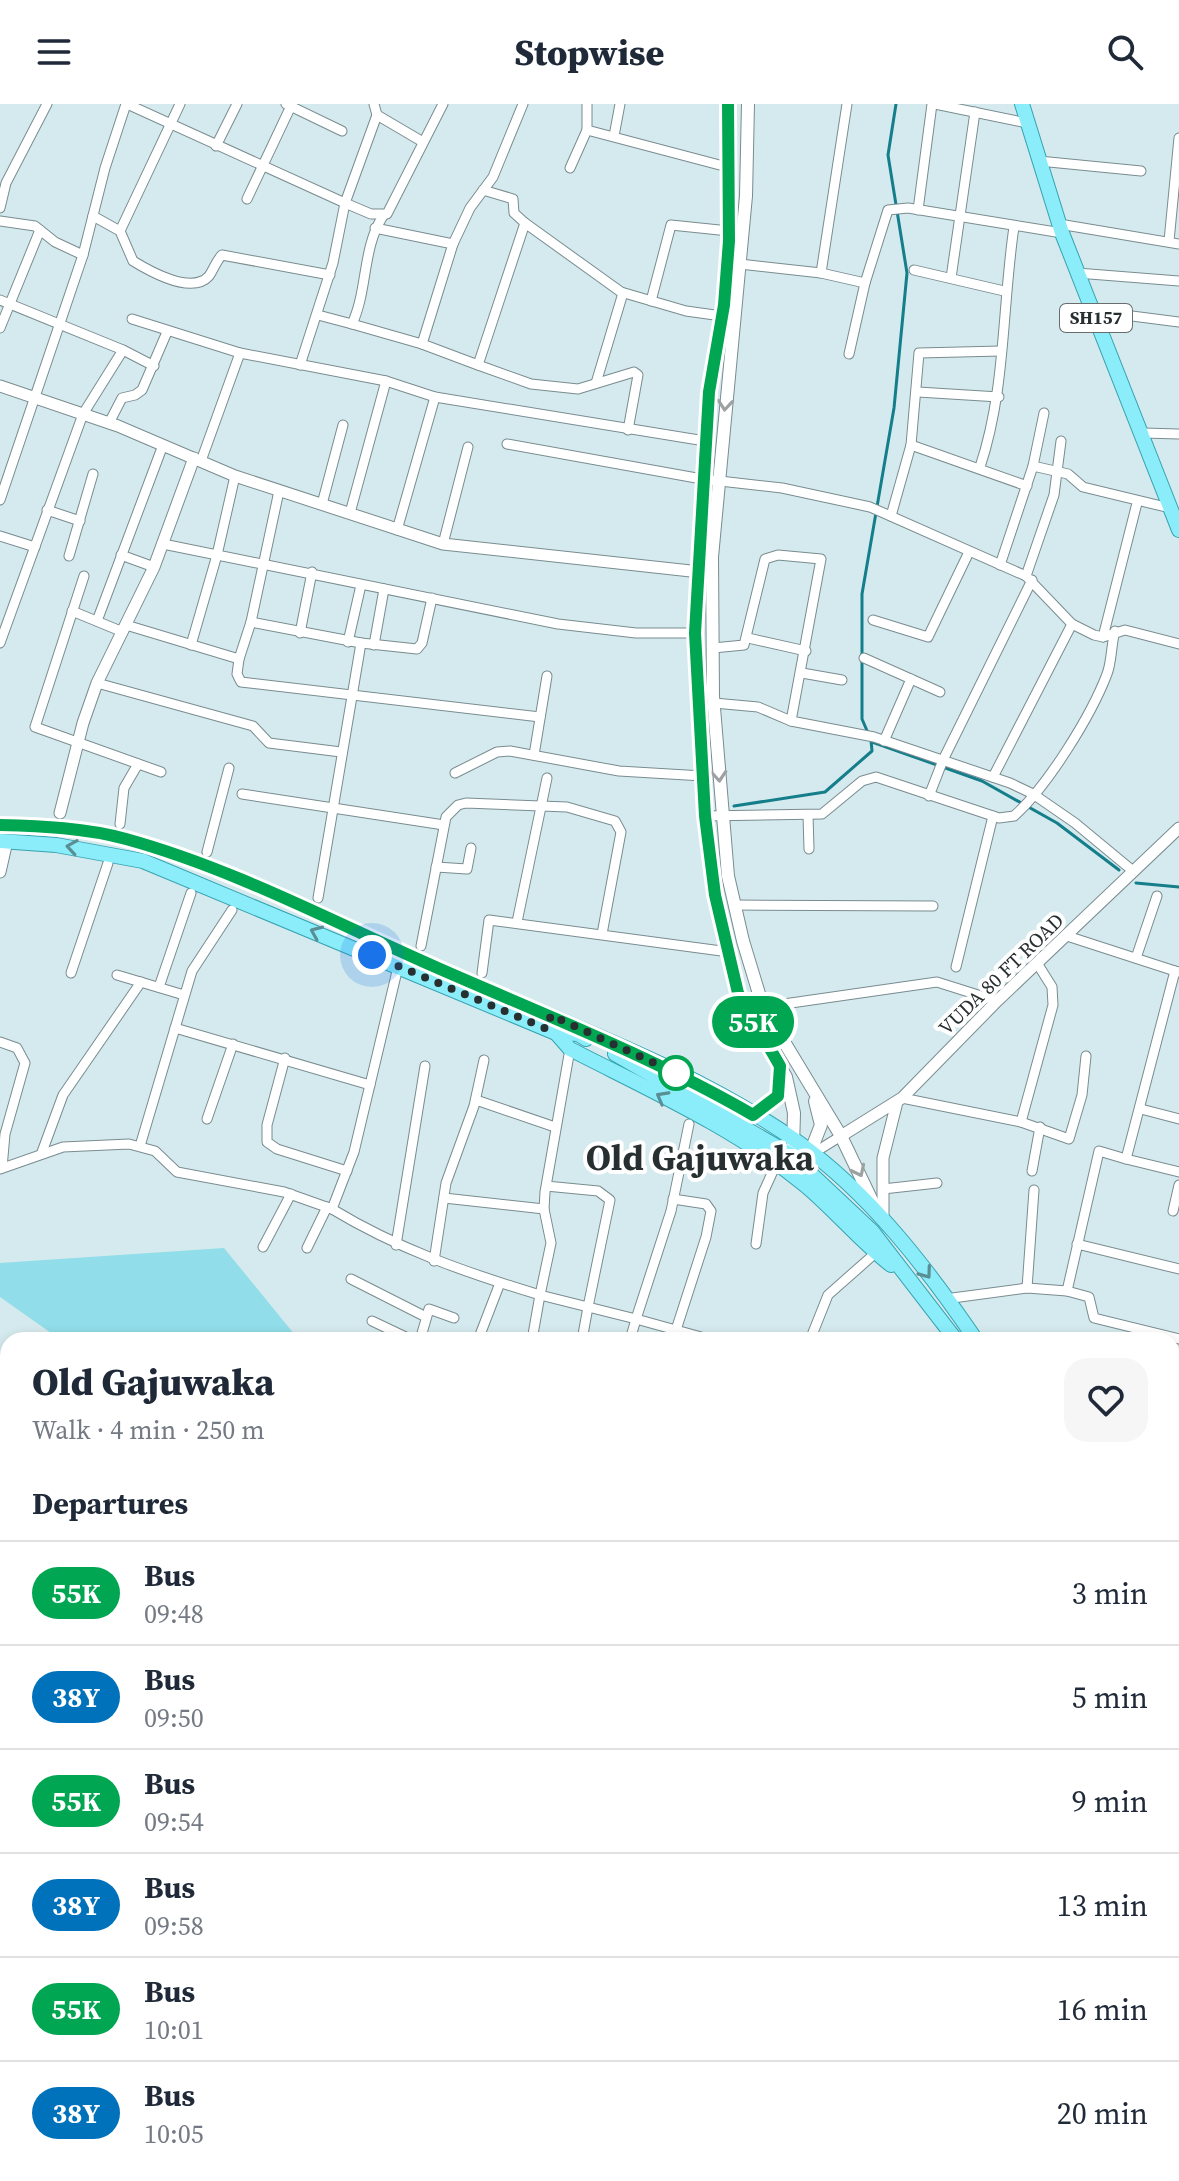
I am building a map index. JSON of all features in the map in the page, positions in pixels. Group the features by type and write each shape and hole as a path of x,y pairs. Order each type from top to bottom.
{"main road":[{"path":"728,104 731,168 729,231 722,316 705,441 695,633 705,816 715,895 729,952 744,1005 780,1066 791,1097 800,1153"},
{"path":"748,104 749,156 712,557 714,703 722,815 735,905 763,1007 841,1136 880,1216 970,1332"},
{"name":"SH157","path":"1022,104 1060,229 1175,518"},
{"path":"0,825 71,829 156,849 320,914 680,1075 753,1115 800,1153 851,1201 950,1332"},
{"path":"4,841 56,845 143,861 398,967 552,1020 800,1153"},
{"path":"552,1020 570,1049 704,1118 773,1162 806,1186 904,1275"},
{"path":"753,1115 778,1096 780,1066"},
{"path":"800,1153 821,1125 809,1083"},
{"path":"851,1201 880,1216"}],"street":[{"path":"0,208 6,183 47,104"},
{"path":"0,500 37,399 127,104 260,167 383,216"},
{"path":"120,231 180,104"},
{"path":"216,146 237,104"},
{"path":"352,324 358,311 375,228 443,104"},
{"path":"422,344 453,244 470,208 497,167 523,104"},
{"path":"570,168 587,130 587,104"},
{"path":"614,136 620,104"},
{"path":"821,273 847,104"},
{"path":"918,210 934,104 1027,123"},
{"path":"247,199 288,105 342,131"},
{"path":"300,365 330,275 345,203 376,109 423,142"},
{"path":"951,278 975,112"},
{"path":"587,130 731,168"},
{"path":"849,354 865,283 892,209 918,210 1014,227 1060,229 1174,243 1179,138"},
{"path":"1039,161 1141,171"},
{"path":"483,190 513,199 514,213 525,223 623,293 722,316"},
{"path":"93,216 120,231 133,261 189,285 200,283 210,275 218,258 228,254 330,275"},
{"path":"0,221 28,224 55,242 83,255"},
{"path":"478,365 525,223"},
{"path":"651,301 671,225 729,231"},
{"path":"980,467 999,397 1004,291 1014,227"},
{"path":"375,228 453,244"},
{"path":"0,328 4,302 40,230"},
{"path":"740,264 821,273 865,283"},
{"path":"914,270 1004,291"},
{"path":"1077,273 1179,281"},
{"path":"596,383 623,293"},
{"path":"4,302 123,350 154,366"},
{"path":"1093,311 1179,322"},
{"path":"318,315 422,344 531,384 578,389 629,372 638,375 628,430"},
{"path":"132,319 240,353 386,381 435,397 705,441"},
{"path":"109,423 118,402 139,393 167,332"},
{"path":"0,643 83,414 123,350"},
{"path":"889,514 911,445 919,353 1001,351"},
{"path":"60,813 97,683 154,567 240,353"},
{"path":"350,513 386,381"},
{"path":"0,386 109,423 235,476 443,544 700,572"},
{"path":"918,392 999,397"},
{"path":"397,530 435,397"},
{"path":"1000,565 1033,466 1044,413"},
{"path":"322,504 343,425"},
{"path":"1143,433 1179,434"},
{"path":"929,796 1029,578 1052,502 1061,441"},
{"path":"507,444 702,479 782,488 870,507 1029,578 1072,624 1103,637 1125,630 1179,644"},
{"path":"97,621 163,445"},
{"path":"911,445 1027,486"},
{"path":"443,544 468,447"},
{"path":"1033,466 1068,474 1083,487 1175,518"},
{"path":"69,556 93,474"},
{"path":"191,645 217,555 235,476"},
{"path":"279,491 251,622 239,659 237,674 241,682 540,717"},
{"path":"1103,637 1137,503"},
{"path":"47,510 80,521"},
{"path":"0,536 35,547"},
{"path":"163,544 558,624 636,633 695,633"},
{"path":"873,620 928,637 969,552"},
{"path":"121,555 154,567"},
{"path":"713,648 738,648 748,638 765,559 778,555 821,559 791,721"},
{"path":"300,633 312,572"},
{"path":"84,576 34,722 38,731 161,772"},
{"path":"348,642 361,585"},
{"path":"374,645 384,589"},
{"path":"251,622 348,642 413,650 421,647 432,598"},
{"path":"72,611 124,629 239,659"},
{"path":"993,777 1072,624"},
{"path":"705,816 808,815 831,809 869,777 887,779 929,796 1007,819 1022,809 1095,703 1109,671 1115,631"},
{"path":"748,638 806,651"},
{"path":"318,898 361,643"},
{"path":"864,658 940,692"},
{"path":"802,673 842,680"},
{"path":"534,755 547,676"},
{"path":"884,741 911,679"},
{"path":"97,683 253,726 269,743 341,752"},
{"path":"714,703 758,707 791,721 874,737 993,777 1033,794 1133,871"},
{"path":"455,773 503,751 619,771 703,776"},
{"path":"120,824 122,793 138,764"},
{"path":"207,852 229,768"},
{"path":"517,922 547,778"},
{"path":"242,794 444,825"},
{"path":"421,946 444,825 451,810 466,803 582,809 609,817 619,826 602,934"},
{"path":"808,815 809,849"},
{"path":"956,967 993,816"},
{"name":"VUDA 80 FT ROAD","path":"841,1136 900,1099 997,1001 1179,828"},
{"path":"0,872 4,841"},
{"path":"436,867 467,869 471,848"},
{"path":"71,973 108,863"},
{"path":"159,987 191,893"},
{"path":"1136,958 1157,896"},
{"path":"735,905 933,906"},
{"path":"140,1146 184,995 197,963 232,910"},
{"path":"482,973 489,920 729,952"},
{"path":"1067,936 1177,972 1126,1159"},
{"path":"1021,1122 1053,1005 1052,987 1037,963"},
{"path":"307,1248 347,1171 398,967"},
{"path":"117,975 184,995"},
{"path":"42,1152 63,1095 141,982"},
{"path":"763,1007 925,983 953,986 997,1001"},
{"path":"175,1028 370,1085"},
{"path":"0,1042 17,1048 25,1063 5,1134 1,1169 42,1152 79,1144 140,1146 160,1154 177,1172 291,1194 330,1208 396,1245 434,1261 540,1295 683,1332"},
{"path":"207,1119 233,1044"},
{"path":"533,1332 551,1243 544,1209 546,1186 570,1049"},
{"path":"880,1216 883,1158 900,1099 1021,1122 1069,1139 1082,1095 1086,1056"},
{"path":"285,1058 267,1125 267,1142 277,1149 347,1171"},
{"path":"434,1261 450,1167 476,1100 484,1060"},
{"path":"396,1245 425,1066"},
{"path":"476,1100 555,1127"},
{"path":"1141,1109 1179,1119"},
{"path":"632,1332 673,1199 689,1124"},
{"path":"1032,1171 1040,1127"},
{"path":"800,1153 841,1136"},
{"path":"1067,1291 1099,1151 1179,1172"},
{"path":"756,1244 763,1193 773,1171"},
{"path":"883,1189 937,1183"},
{"path":"1173,1211 1179,1185"},
{"path":"546,1186 598,1191 610,1200 583,1332"},
{"path":"1027,1288 1034,1190"},
{"path":"263,1247 291,1194"},
{"path":"444,1198 544,1209"},
{"path":"673,1199 706,1204 711,1216 676,1330"},
{"path":"1077,1244 1178,1267"},
{"path":"813,1332 828,1295 871,1257"},
{"path":"351,1279 426,1317"},
{"path":"481,1332 500,1283"},
{"path":"945,1299 1027,1288 1067,1291 1089,1297 1094,1318 1151,1332"},
{"path":"422,1332 432,1308 454,1318"},
{"path":"372,1321 395,1332"}],"shaded area":[{"path":"224,1248 292,1332 50,1332 0,1297 0,1263"}],"waterway":[{"path":"868,733 862,719 862,594 894,408 907,273 888,155 896,104"},
{"path":"734,806 825,792 872,751 871,740"},
{"path":"872,742 982,781 1057,823 1119,870"},
{"path":"1136,883 1179,887"}],"bus line":[{"name":"55K","path":"0,825 71,829 126,839 156,849 320,914 557,1018 680,1075 753,1115 778,1096 781,1088 780,1066 738,993 715,895 705,816 695,633 700,572 700,505 709,392 724,305 729,241 731,168 728,104"}],"district":[{"name":"Old Gajuwaka","path":"700,1157"}],"route":[{"path":"372,955 547,1029 551,1015 680,1075 676,1073"}]}
